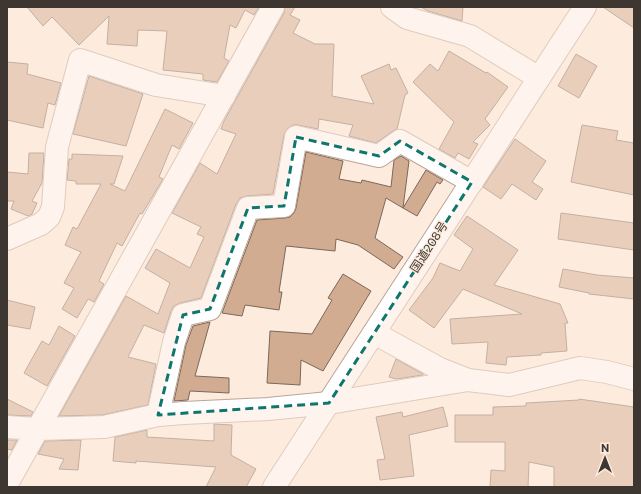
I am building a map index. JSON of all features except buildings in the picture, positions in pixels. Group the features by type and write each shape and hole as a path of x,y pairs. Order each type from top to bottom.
{"main road":[{"path":"7,484 273,7"},
{"path":"392,7 407,18 470,36 539,78"},
{"name":"国道208号","path":"274,487 585,7"},
{"path":"7,239 41,224 49,217 53,207 57,147 80,60 156,85 224,96"},
{"path":"158,416 174,342 183,315 210,310 248,208 284,206 296,137 379,156 400,141 472,182"},
{"path":"374,333 440,369 468,380 509,385 580,368 607,372 634,379"},
{"path":"7,426 38,429 104,427 158,416 184,413 268,410 329,403 468,380"}],"highlighted area":[{"path":"296,137 379,156 400,141 472,182 329,403 158,415 183,315 210,309 248,208 284,206"}]}
